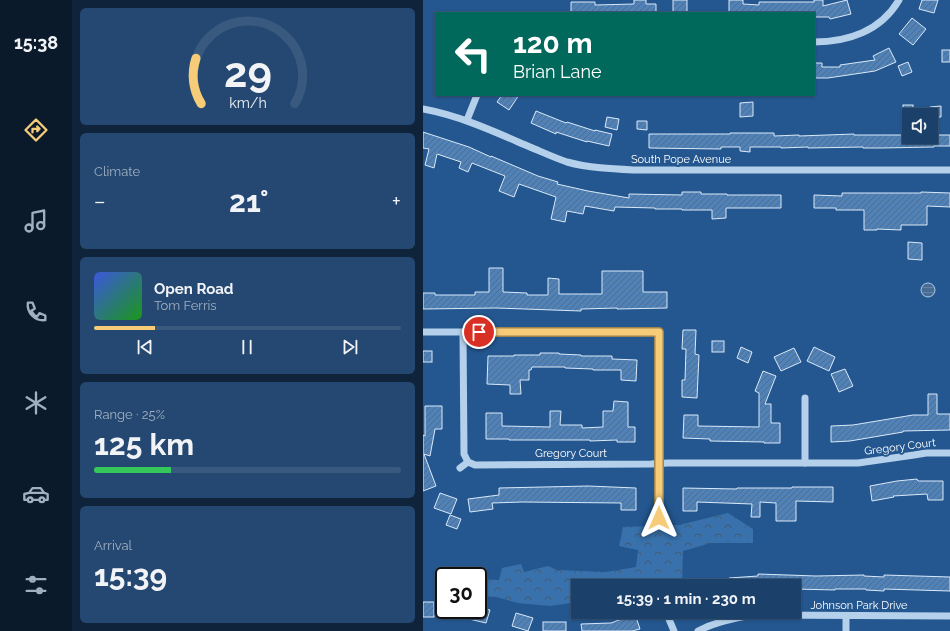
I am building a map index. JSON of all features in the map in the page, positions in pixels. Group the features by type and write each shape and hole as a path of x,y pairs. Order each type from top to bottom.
{"street":[{"path":"815,42 841,40 856,36 871,29 895,7 899,0"},
{"path":"467,120 477,96"},
{"name":"South Pope Avenue","path":"423,109 467,120 567,162 590,167 634,170 950,170"},
{"path":"423,332 659,332 659,518"},
{"path":"460,468 468,462 464,454 463,332"},
{"path":"805,398 805,463"},
{"name":"Gregory Court","path":"468,462 475,465 858,463 920,454 950,453"},
{"name":"Johnson Park Drive","path":"698,631 716,623 751,615 950,616"},
{"path":"846,616 846,631"},
{"path":"669,619 675,631"}],"green space":[{"path":"728,513 753,529 753,543 711,543 683,551 682,579 571,579 571,603 550,606 518,603 496,597 487,596 487,579 499,580 502,568 521,564 524,572 548,566 557,570 606,572 636,567 638,550 619,546 623,527 679,525"}],"shaded area":[{"path":"925,283 931,283 935,287 935,293 931,297 925,297 921,293 921,287"}],"building":[{"path":"634,0 646,0 646,4 656,4 656,12 571,12 571,2 595,2 595,5 634,4"},
{"path":"673,0 687,0 687,12 673,12"},
{"path":"729,0 743,0 743,4 759,5 759,2 814,2 814,0 823,0 823,6 847,0 851,14 830,19 829,17 815,17 815,12 729,12"},
{"path":"922,0 938,0 934,13 919,9"},
{"path":"912,18 926,29 913,45 899,34"},
{"path":"889,48 896,62 875,71 828,78 815,78 815,63 822,63 822,67 840,67 840,65 875,60 873,56"},
{"path":"942,50 950,50 950,62 942,62"},
{"path":"908,62 912,72 902,76 898,66"},
{"path":"501,96 518,96 509,110 497,102"},
{"path":"753,102 753,116 740,117 740,103"},
{"path":"903,105 913,105 913,108 903,108"},
{"path":"941,106 941,117 938,117 938,108 930,107"},
{"path":"536,111 566,123 567,122 595,131 612,134 609,146 587,142 556,132 556,134 531,123"},
{"path":"607,117 619,119 617,130 605,127"},
{"path":"637,121 647,121 647,130 637,129"},
{"path":"423,132 469,147 538,176 558,182 557,184 588,191 629,198 629,194 682,195 682,192 701,192 701,194 727,195 781,195 781,208 726,208 726,218 712,219 712,210 615,207 614,211 585,206 583,214 567,211 565,222 551,219 556,197 519,184 514,197 499,191 505,176 472,163 468,172 459,168 461,162 437,154 434,168 425,165 429,149 423,148"},
{"path":"774,133 774,136 854,134 902,135 902,144 938,144 938,135 950,135 950,146 881,148 750,147 750,152 740,151 740,147 721,147 721,149 649,148 649,134"},
{"path":"842,193 950,193 950,207 927,206 927,225 901,225 901,230 864,230 864,210 814,208 814,195 842,196"},
{"path":"908,242 922,243 922,260 908,259"},
{"path":"489,268 503,268 503,292 527,293 527,295 548,295 548,278 559,279 559,294 602,294 602,271 643,271 643,292 667,292 667,308 581,309 581,311 496,308 423,309 423,293 435,293 435,295 475,295 475,292 489,292"},
{"path":"683,330 696,330 695,354 699,355 697,398 682,397 682,380 685,380 686,349 682,349"},
{"path":"712,341 724,341 724,352 712,352"},
{"path":"741,347 752,352 748,363 737,358"},
{"path":"814,347 835,357 829,371 807,361"},
{"path":"794,348 801,362 781,371 774,357"},
{"path":"423,351 432,351 432,362 423,362"},
{"path":"540,353 559,353 581,356 612,356 612,359 637,360 636,381 621,380 621,370 532,367 531,370 529,370 529,380 520,380 521,394 510,394 510,385 487,384 488,356 540,355"},
{"path":"845,369 853,386 839,392 831,374"},
{"path":"763,371 776,376 765,404 771,404 771,423 780,423 780,443 710,441 710,439 683,438 684,415 698,415 698,426 759,427 759,393 755,391"},
{"path":"928,394 937,394 937,414 950,414 950,430 903,431 850,441 831,442 831,426 853,425 913,415 928,415"},
{"path":"614,401 628,402 628,427 635,427 635,442 617,442 617,440 590,441 486,439 486,413 502,413 502,426 550,427 550,411 561,411 560,425 582,425 582,428 603,427 603,411 613,411"},
{"path":"425,406 442,406 442,429 435,429 430,456 424,454 436,486 423,491 423,435 425,436"},
{"path":"917,479 918,481 943,481 943,500 928,500 927,494 893,496 894,497 872,501 870,486"},
{"path":"588,486 636,488 636,510 621,510 621,503 522,502 492,503 493,509 470,512 468,499 499,495 499,488"},
{"path":"833,487 833,502 796,501 796,521 776,521 776,503 760,502 760,517 751,517 752,504 697,502 697,511 683,511 683,488 737,489"},
{"path":"440,493 457,499 451,514 434,508"},
{"path":"450,515 461,519 457,529 446,525"},
{"path":"758,574 950,577 950,591 801,589 801,579 729,579 758,576"},
{"path":"423,602 434,602 434,617 423,617"},
{"path":"487,609 490,610 486,623 469,619 487,619"},
{"path":"516,613 533,618 528,631 512,626"},
{"path":"622,619 637,619 640,629 632,631 582,631 581,624 611,623"},
{"path":"543,622 566,622 566,631 543,631"}],"route":[{"path":"479,332 659,332 659,518"}]}
